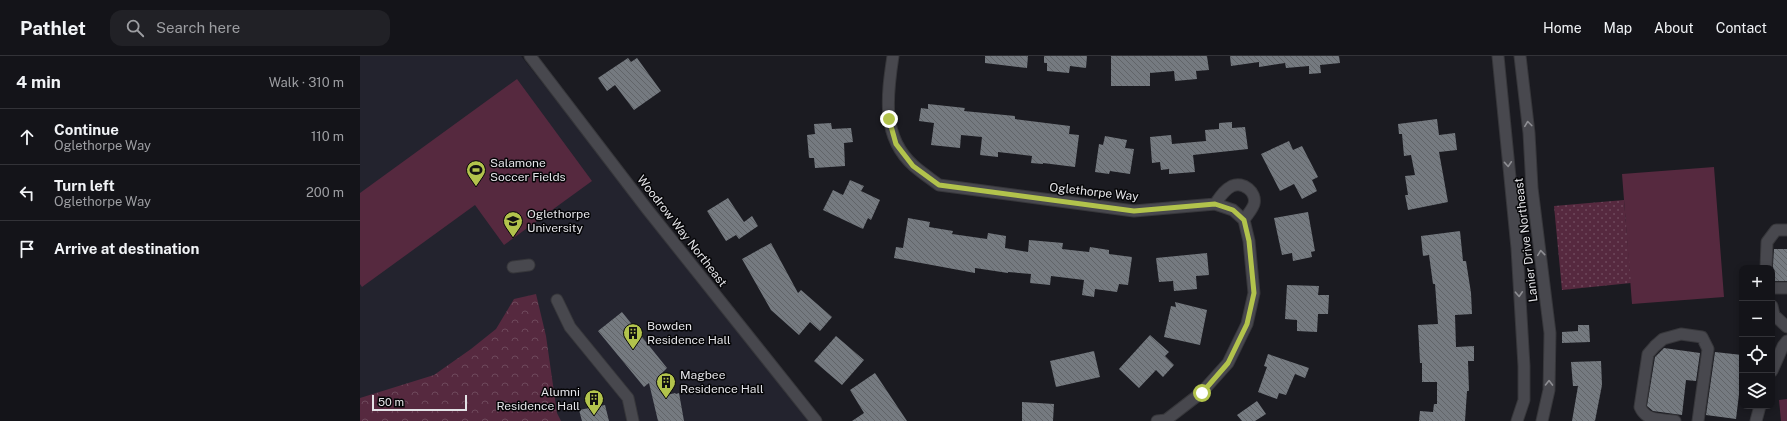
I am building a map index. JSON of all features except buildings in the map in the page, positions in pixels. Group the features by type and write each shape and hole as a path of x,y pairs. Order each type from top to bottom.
{"street":[{"name":"Woodrow Way Northeast","path":"530,56 647,209 816,421"},
{"name":"Oglethorpe Way","path":"893,56 887,97 889,119 896,144 913,166 939,185 1134,211 1215,204 1233,210 1244,220"},
{"name":"Lanier Drive Northeast","path":"1498,56 1517,248 1524,366 1524,400 1517,421"},
{"name":"Lanier Drive Northeast","path":"1520,56 1529,133 1532,188 1550,332 1549,390 1542,421"},
{"path":"1157,421 1166,420 1202,393 1228,363 1247,324 1254,293 1249,241 1244,220 1254,203 1253,195 1248,188 1241,185 1234,185 1225,190 1215,204"},
{"path":"1766,265 1767,242 1782,230"},
{"path":"513,267 529,264"},
{"path":"1775,288 1787,288"},
{"path":"557,300 570,327 628,398 633,421"},
{"path":"1775,316 1787,327"},
{"path":"1675,421 1647,418 1643,414 1640,406 1648,354 1663,339 1681,334 1702,337 1708,349 1698,421"},
{"path":"1782,355 1781,346 1787,334"},
{"path":"1775,366 1782,355 1787,341"},
{"path":"1756,421 1759,409"}],"shaded area":[{"name":"Oglethorpe University","path":"360,56 521,56 811,421 360,421"}],"green space":[{"name":"Salamone Soccer Fields","path":"517,79 592,181 504,245 475,205 362,287 360,284 360,193"},
{"path":"1714,167 1724,297 1632,304 1622,174"},
{"path":"1624,200 1631,283 1562,290 1554,206"},
{"path":"536,294 546,336 557,413 561,421 360,421 360,398 434,375 496,329 514,299"},
{"path":"1787,399 1787,421 1781,421 1779,400"}],"place":[{"name":"Salamone Soccer Fields","path":"476,187"},
{"name":"Oglethorpe University","path":"513,238"},
{"name":"Bowden Residence Hall","path":"633,350"},
{"name":"Magbee Residence Hall","path":"666,399"},
{"name":"Alumni Residence Hall","path":"594,416"}],"route":[{"path":"889,119 896,144 913,166 939,185 1134,211 1215,204 1233,210 1244,220 1249,241 1254,293 1247,324 1228,363 1202,393"}]}
